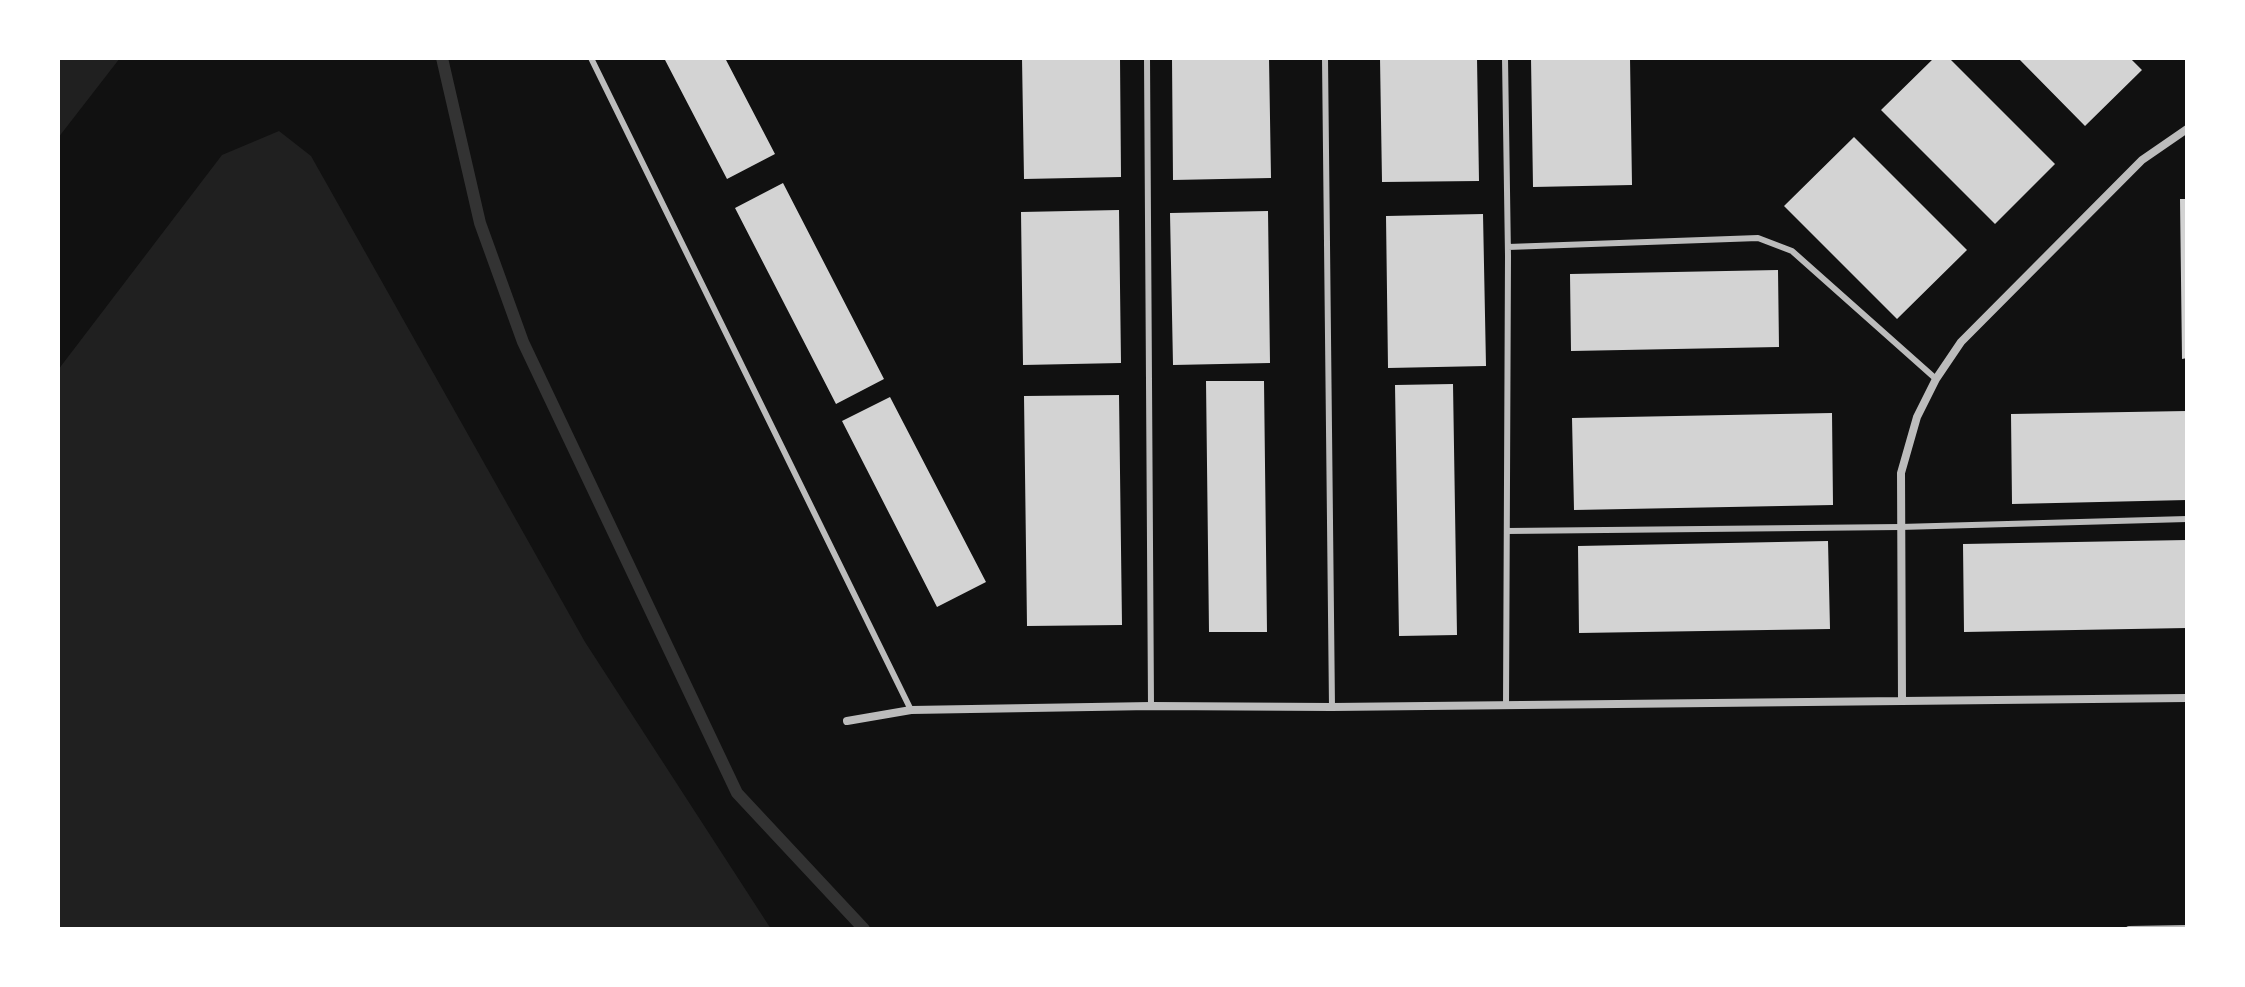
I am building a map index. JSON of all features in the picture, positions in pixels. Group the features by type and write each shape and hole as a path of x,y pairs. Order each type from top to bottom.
{"street":[{"path":"1902,701 1901,473 1917,417 1936,379 1961,342 2142,160 2187,129"},
{"path":"847,721 911,710 2187,698"}],"lane":[{"path":"591,58 911,710"},
{"path":"1147,58 1151,706"},
{"path":"1325,58 1332,707"},
{"path":"1505,58 1508,247 1506,705"},
{"path":"1508,247 1758,238 1792,251 1936,379"},
{"path":"1507,531 1900,527 2187,519"},
{"path":"2129,929 2187,928"}],"shaded area":[{"path":"58,58 120,58 58,138"},
{"path":"279,131 311,156 585,642 771,929 58,929 58,370 222,155"}],"building":[{"path":"664,58 725,58 775,154 727,179"},
{"path":"1022,58 1120,58 1121,177 1024,179"},
{"path":"1172,58 1269,58 1271,178 1173,180"},
{"path":"1380,58 1477,58 1479,181 1382,182"},
{"path":"1531,58 1630,58 1632,185 1533,187"},
{"path":"1934,58 1949,58 2055,164 1995,224 1881,110"},
{"path":"2018,58 2130,58 2142,70 2085,126"},
{"path":"1854,137 1967,250 1897,319 1784,206"},
{"path":"783,183 884,379 836,404 735,208"},
{"path":"2180,199 2187,199 2187,358 2182,359"},
{"path":"1119,210 1121,363 1023,365 1021,212"},
{"path":"1268,211 1270,363 1173,365 1170,213"},
{"path":"1483,214 1486,366 1388,368 1386,216"},
{"path":"1778,270 1779,347 1571,351 1570,274"},
{"path":"1206,381 1264,381 1267,632 1209,632"},
{"path":"1453,384 1457,635 1399,636 1395,385"},
{"path":"1119,395 1122,625 1027,626 1024,396"},
{"path":"890,397 986,582 937,607 842,421"},
{"path":"2187,411 2187,500 2012,504 2011,414"},
{"path":"1832,413 1833,505 1574,510 1572,418"},
{"path":"2187,540 2187,628 1964,632 1963,544"},
{"path":"1828,541 1830,629 1579,633 1578,546"}],"waterway":[{"path":"442,58 480,223 523,342 737,793 864,929"}]}
